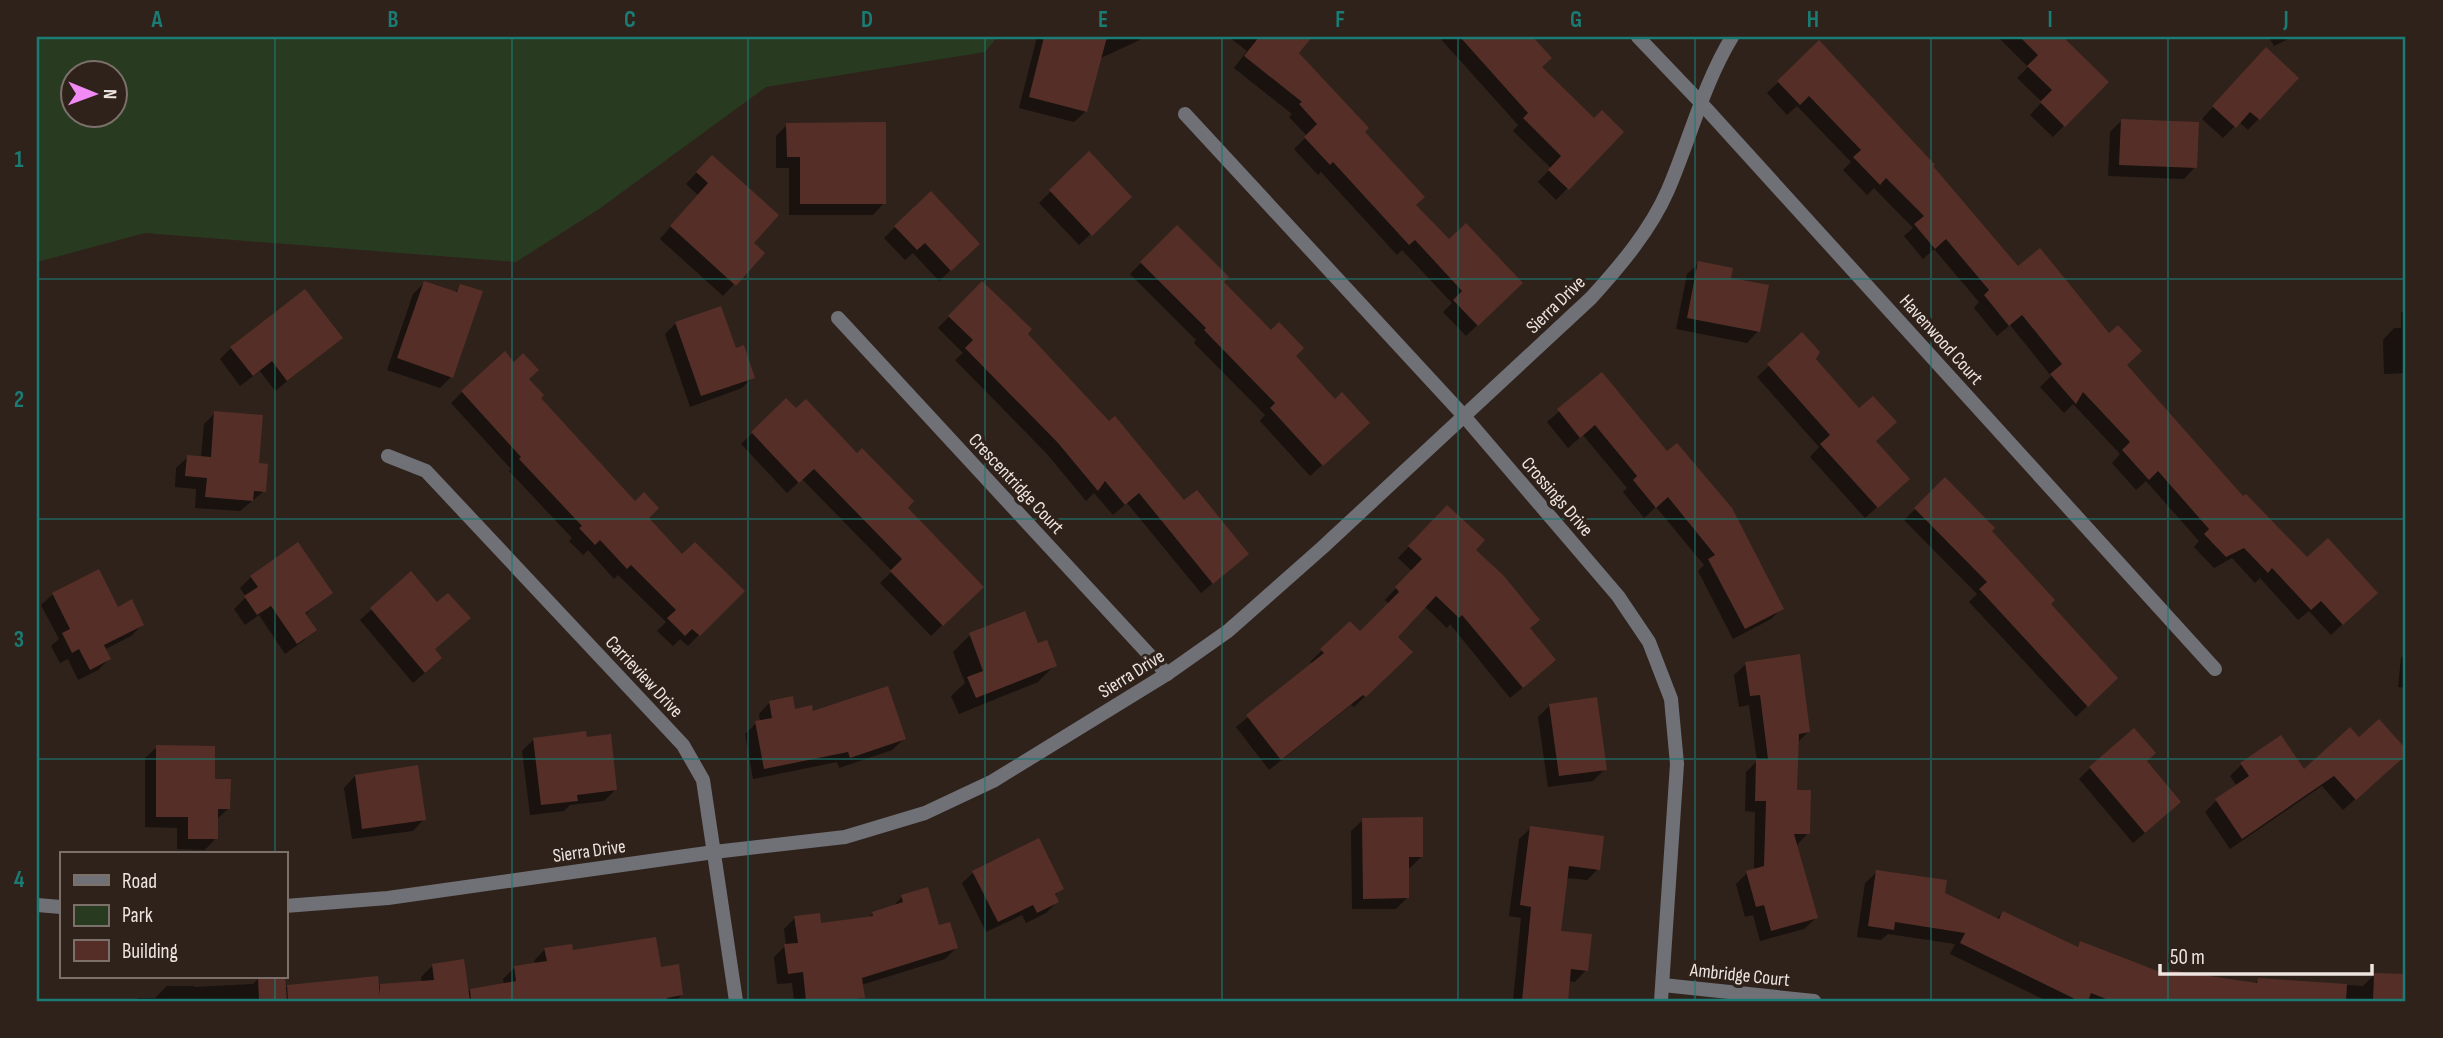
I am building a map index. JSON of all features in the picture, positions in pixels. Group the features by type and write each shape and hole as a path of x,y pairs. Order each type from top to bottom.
{"street":[{"name":"Havenwood Court","path":"1638,37 2215,669"},
{"name":"Sierra Drive","path":"287,906 388,898 714,852 845,837 925,813 993,781 1167,674 1228,631 1323,547 1591,298 1628,257 1667,192 1716,63 1732,37"},
{"name":"Crossings Drive","path":"1185,114 1464,416 1619,596 1649,642 1671,699 1677,764 1661,1001"},
{"name":"Crescentridge Court","path":"838,318 1167,674"},
{"name":"Carrieview Drive","path":"388,456 426,471 683,745 703,780 736,1001"},
{"path":"37,905 60,906"},
{"name":"Ambridge Court","path":"1663,985 1814,1001"}],"green space":[{"path":"37,37 997,37 985,52 766,87 599,209 516,262 145,233 37,262"}],"building":[{"path":"1044,37 1107,37 1087,112 1029,97"},
{"path":"1259,37 1312,37 1299,53 1369,128 1365,132 1425,197 1416,205 1449,239 1466,223 1523,283 1478,326 1453,300 1462,291 1415,240 1409,245 1333,162 1330,165 1304,137 1317,124 1299,104 1302,102 1244,56"},
{"path":"1460,37 1533,37 1552,58 1542,67 1594,118 1602,110 1624,132 1569,190 1548,170 1561,156 1523,118 1528,113"},
{"path":"2020,37 2063,37 2109,82 2065,127 2040,102 2052,90 2027,66 2038,55"},
{"path":"1819,40 1935,165 1933,166 2018,266 2040,248 2109,333 2118,325 2142,351 2127,365 2243,496 2246,494 2307,557 2328,538 2378,593 2343,625 2321,601 2311,610 2272,568 2268,573 2244,548 2226,557 2204,534 2209,529 2158,471 2149,480 2122,450 2130,442 2083,392 2076,404 2050,374 2062,364 2022,315 2009,326 1984,295 1989,290 1946,239 1935,249 1914,224 1924,216 1886,178 1880,185 1853,157 1861,150 1809,96 1800,105 1777,81"},
{"path":"2266,47 2299,78 2260,120 2250,112 2236,128 2212,106"},
{"path":"2121,119 2199,122 2197,168 2119,165"},
{"path":"886,122 886,204 800,204 800,157 787,157 786,123"},
{"path":"1089,151 1132,197 1092,236 1049,190"},
{"path":"712,155 779,215 754,243 765,253 736,286 670,226 708,183 696,172"},
{"path":"931,191 980,244 951,271 925,243 917,250 894,226"},
{"path":"1177,225 1229,277 1224,282 1271,330 1279,322 1304,348 1296,356 1335,399 1342,392 1370,423 1323,466 1270,408 1275,403 1140,262"},
{"path":"1698,261 1733,268 1731,278 1769,285 1760,332 1687,318"},
{"path":"424,281 457,292 460,284 483,291 453,378 397,358"},
{"path":"982,281 1032,329 1028,334 1109,421 1115,416 1184,500 1197,490 1249,554 1213,584 1139,493 1125,505 1105,481 1098,491 1058,443 965,348 973,340 948,316"},
{"path":"305,289 343,338 287,381 272,361 253,376 230,347"},
{"path":"721,306 736,348 744,345 755,378 701,396 675,322"},
{"path":"1802,332 1820,352 1816,359 1859,408 1873,396 1897,422 1876,441 1910,479 1878,508 1820,444 1830,435 1767,364"},
{"path":"505,351 514,362 523,353 539,370 529,379 544,395 541,398 635,501 644,492 659,508 649,518 682,554 695,542 745,591 700,636 692,629 685,636 667,618 676,610 631,565 627,569 600,540 595,545 579,528 582,526 519,459 521,457 461,391"},
{"path":"1602,372 1667,451 1677,443 1732,508 1784,609 1745,629 1708,559 1715,555 1668,497 1656,508 1633,480 1637,476 1595,425 1580,438 1557,409"},
{"path":"786,398 796,408 806,399 857,453 862,448 914,501 908,508 984,587 943,626 890,571 902,559 814,469 799,483 751,432"},
{"path":"214,411 263,415 259,463 268,464 266,492 254,491 253,501 205,497 207,478 185,476 187,455 211,457"},
{"path":"1945,477 1995,528 1992,531 2055,600 2051,604 2118,678 2088,707 1979,589 1987,582 1914,508"},
{"path":"1447,505 1485,540 1476,550 1504,576 1540,620 1530,628 1556,660 1523,688 1462,615 1459,618 1436,596 1398,637 1413,652 1366,697 1363,695 1281,760 1246,715 1324,653 1320,649 1350,621 1360,631 1399,592 1395,587 1422,559 1408,546"},
{"path":"298,542 333,593 305,613 317,630 297,644 271,606 257,615 244,596 258,587 250,576"},
{"path":"99,569 118,607 132,599 144,625 104,645 111,659 90,670 79,649 72,653 62,633 70,629 52,593"},
{"path":"411,571 437,602 448,593 471,618 435,649 442,658 425,673 370,608"},
{"path":"1025,611 1038,643 1047,640 1057,666 976,698 967,677 983,671 969,633"},
{"path":"1800,654 1810,732 1799,734 1797,790 1811,790 1810,834 1794,834 1818,918 1771,931 1764,905 1756,907 1746,871 1764,866 1766,801 1755,801 1756,759 1768,759 1760,695 1750,696 1745,662"},
{"path":"888,686 906,739 850,758 848,752 764,769 755,721 772,718 769,701 793,696 795,709 812,705 813,711"},
{"path":"1597,697 1607,770 1559,776 1549,704"},
{"path":"2379,719 2406,749 2406,755 2356,800 2334,776 2242,839 2215,799 2249,776 2240,763 2281,735 2304,769 2350,727 2359,737"},
{"path":"2134,728 2156,753 2147,761 2181,802 2145,833 2089,767"},
{"path":"586,731 587,737 611,734 617,790 577,795 578,801 541,805 533,738"},
{"path":"156,745 215,746 215,779 231,779 230,809 218,809 218,839 188,839 188,817 156,817"},
{"path":"418,765 426,820 362,829 355,775"},
{"path":"1423,817 1423,857 1409,857 1409,898 1363,899 1362,818"},
{"path":"1530,826 1604,836 1600,870 1569,866 1561,931 1592,934 1588,971 1571,969 1568,1001 1522,1001 1531,907 1520,905"},
{"path":"1039,838 1064,889 1055,894 1059,902 1037,913 1033,905 998,922 972,871"},
{"path":"1876,870 1947,880 1945,893 1999,919 2003,911 2078,947 2080,941 2168,975 2169,970 2257,983 2258,978 2347,984 2346,1001 2111,1001 2091,993 2088,1001 2079,1001 1960,943 1965,933 1895,922 1894,930 1868,926"},
{"path":"928,887 939,925 950,922 958,948 862,978 865,998 806,1001 803,972 788,974 784,944 798,943 794,916 820,913 821,923 873,916 872,912 903,902 901,895"},
{"path":"656,937 661,967 679,964 683,995 667,998 667,1001 471,1001 470,989 516,981 514,966 547,961 544,948 572,944 573,950"},
{"path":"464,959 470,1001 288,1001 287,985 378,976 380,996 380,984 434,980 432,964"},
{"path":"2374,973 2406,974 2406,1001 2373,1001"},
{"path":"258,978 285,978 287,1001 259,1001"}]}
